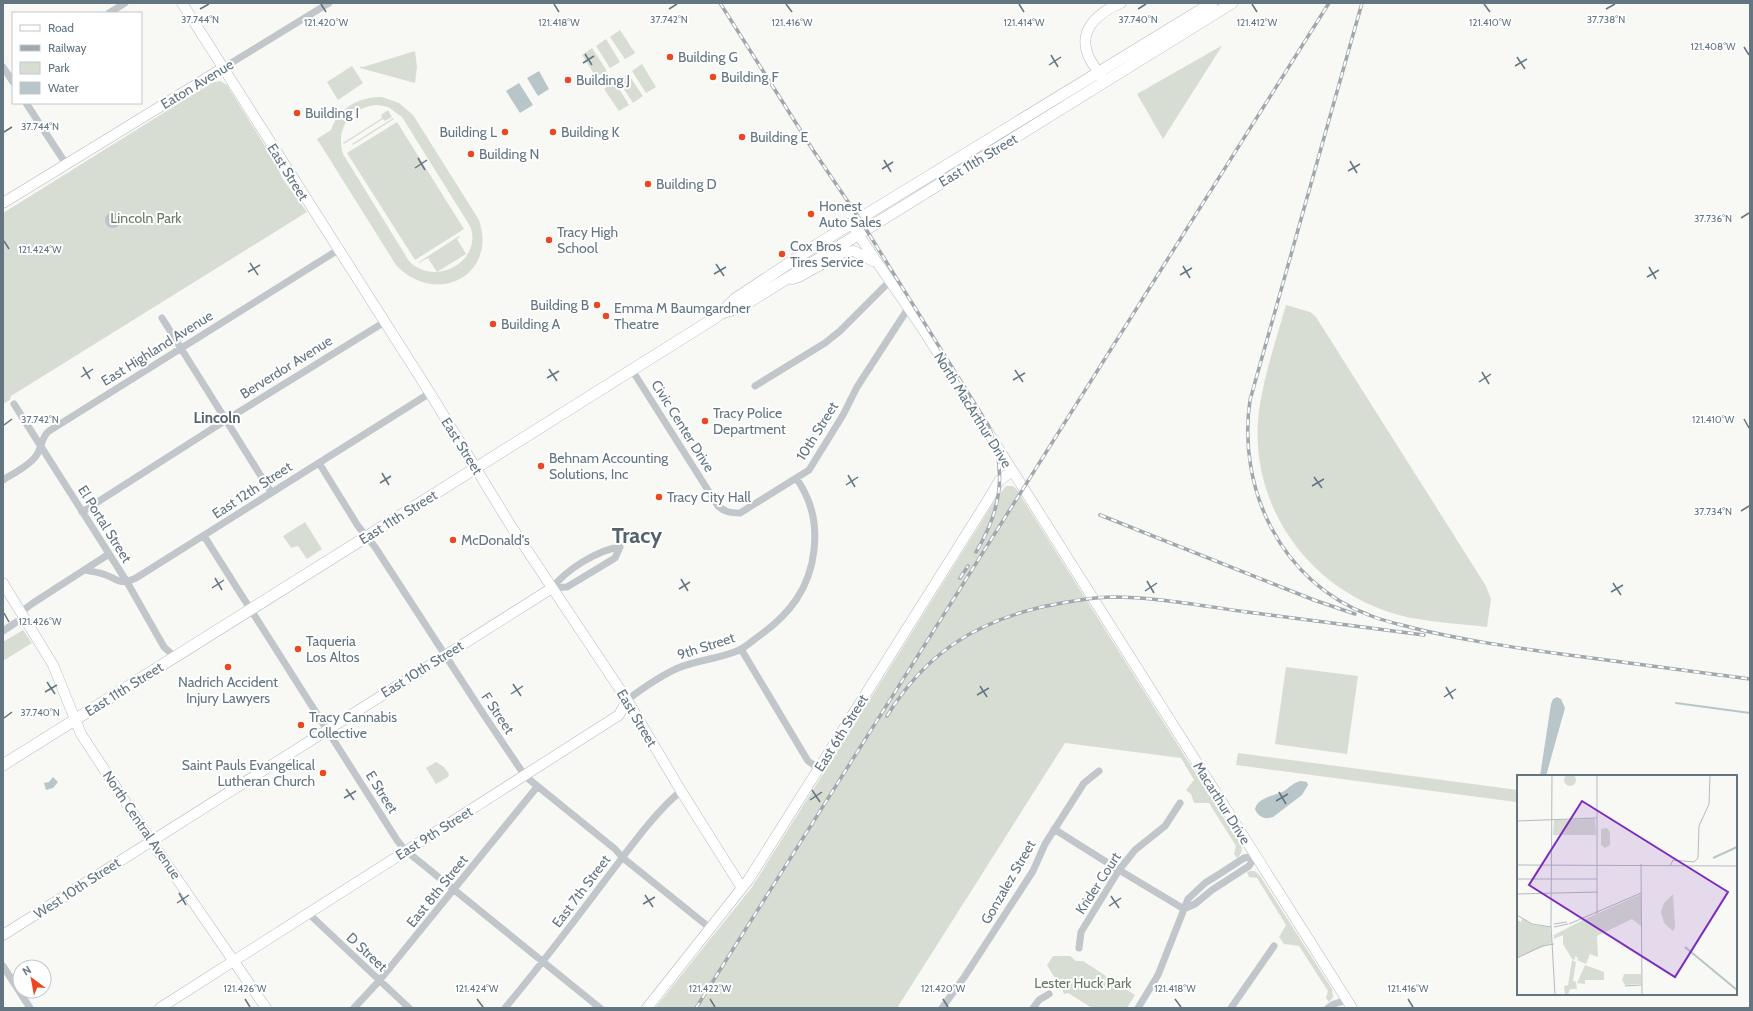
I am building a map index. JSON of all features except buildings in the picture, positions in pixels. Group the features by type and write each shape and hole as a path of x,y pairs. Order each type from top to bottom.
{"main road":[{"name":"East 11th Street","path":"722,313 735,298 851,223 1212,3"},
{"name":"East 11th Street","path":"4,763 75,720 722,313 740,307 1232,3"}],"street":[{"path":"111,12 125,3"},
{"name":"East Street","path":"182,3 552,588 627,700 680,791 742,888"},
{"name":"Eaton Avenue","path":"3,203 329,3"},
{"path":"1105,82 1087,53 1085,42 1087,31 1098,17 1121,3"},
{"path":"3,66 9,78"},
{"path":"27,104 66,164"},
{"name":"North MacArthur Drive","path":"851,223 876,263 909,307 1093,598"},
{"name":"East Highland Avenue","path":"3,480 33,460 45,434 49,430 338,250"},
{"path":"779,283 799,277 844,252 854,251 863,254 876,263"},
{"path":"755,386 825,343 840,331 890,281"},
{"name":"10th Street","path":"711,497 724,511 730,513 740,513 808,470 815,462 843,415 857,386 909,307"},
{"path":"162,318 271,492"},
{"name":"Berverdor Avenue","path":"82,512 383,322"},
{"name":"Civic Center Drive","path":"632,370 711,497"},
{"name":"East 12th Street","path":"127,582 204,536 271,492 430,393"},
{"name":"El Portal Street","path":"14,404 127,582 164,648 175,657"},
{"name":"F Street","path":"319,463 358,526 367,536 525,776 710,928"},
{"name":"East 6th Street","path":"646,1008 742,888 999,481 1012,471"},
{"name":"9th Street","path":"627,700 644,687 677,668 692,662 741,649 775,625 787,614 798,600 806,583 813,559 816,535 813,512 804,489 796,478"},
{"name":"E Street","path":"204,536 397,840 406,850 454,890 544,961 600,1008"},
{"name":"East 10th Street","path":"151,841 552,588 560,578 574,568 609,549 620,547 615,558 567,587 552,588"},
{"path":"3,630 21,619 21,612 109,554"},
{"path":"84,570 104,574 120,582 127,582"},
{"name":"North Central Avenue","path":"3,583 53,665 81,734 151,841 266,1008"},
{"name":"Macarthur Drive","path":"1093,598 1347,1005"},
{"path":"741,649 808,761 818,768"},
{"name":"East 9th Street","path":"164,1007 406,850 525,776 619,715 627,700"},
{"name":"Gonzalez Street","path":"942,1008 966,976 1033,871 1045,844 1084,783 1099,771"},
{"name":"East 8th Street","path":"354,1008 379,981 537,787"},
{"name":"East 7th Street","path":"505,1008 544,961 669,800 680,791"},
{"name":"Krider Court","path":"1079,948 1081,932 1119,870 1136,850 1165,826 1175,813 1180,803"},
{"path":"1054,829 1184,909"},
{"name":"West 10th Street","path":"3,935 151,841"},
{"path":"1141,1007 1158,975 1184,909 1195,904 1218,886 1249,866 1255,856"},
{"name":"D Street","path":"308,913 408,1008"},
{"path":"1231,1008 1274,946"},
{"path":"3,966 30,1008"},
{"path":"1033,1008 1039,1000 1049,994"},
{"path":"1328,1008 1334,1004 1347,1005"}],"green space":[{"path":"620,30 635,53 625,59 610,37"},
{"path":"606,39 620,62 610,68 596,46"},
{"path":"1222,46 1163,139 1137,94"},
{"path":"592,48 607,71 596,77 582,55"},
{"path":"415,51 417,67 415,83 360,68 361,66 363,67"},
{"path":"642,64 656,87 646,93 632,71"},
{"path":"352,66 363,83 338,100 327,82"},
{"path":"628,74 643,96 633,103 618,80"},
{"name":"Lincoln Park","path":"220,81 227,85 277,165 282,178 307,212 11,396 10,400 3,404 3,213 213,82"},
{"path":"615,82 629,105 619,111 604,89"},
{"path":"374,97 382,97 399,103 413,115 479,220 482,240 480,257 471,270 459,279 444,284 428,284 412,277 396,265 317,139 331,130 339,115 345,109 358,101","holes":["378,105 388,107 402,117 470,226 472,239 470,250 463,260 454,267 443,271 431,272 419,269 409,261 343,154 341,136 343,127 347,120 360,109 368,106"]},
{"path":"388,110 392,117 385,121 383,119 344,144 343,143 382,118 381,115"},
{"path":"393,118 394,119 353,145 352,144"},
{"path":"397,122 464,229 415,260 347,153"},
{"path":"459,236 460,237 457,239 466,254 437,272 428,258 419,263 419,262"},
{"path":"1286,305 1310,312 1316,317 1486,586 1491,599 1487,627 1434,622 1383,610 1354,596 1327,578 1305,557 1286,532 1272,504 1262,475 1258,443 1261,398"},
{"path":"1006,486 1013,486 1017,490 1241,845 1242,851 1240,855 1237,858 1234,854 1236,846 1209,803 1194,803 1191,794 1186,790 1194,780 1181,758 1065,743 897,1008 655,1008 752,887 997,497"},
{"path":"305,522 322,549 307,559 298,546 291,548 283,536"},
{"path":"23,630 32,643 3,661 3,642"},
{"path":"1286,667 1358,676 1347,754 1275,744"},
{"path":"1238,753 1517,790 1517,796 1516,802 1236,765"},
{"path":"436,762 444,767 449,774 448,777 436,784 426,768"},
{"path":"1255,871 1260,876 1332,989 1333,997 1329,1002 1326,998 1328,991 1299,946 1284,944 1279,937 1286,925 1257,878 1249,877 1247,872"},
{"name":"Lester Huck Park","path":"1053,956 1070,956 1076,961 1083,961 1135,995 1127,1008 1092,1008 1068,993 1064,994 1047,965"}],"water":[{"path":"539,71 549,89 538,96 527,78"},
{"path":"519,83 533,105 520,113 506,91"},
{"path":"113,212 120,217 121,220 116,227 113,228 106,223 105,220 110,213"},
{"path":"1557,697 1561,699 1565,708 1546,775 1540,775 1551,704 1553,699"},
{"path":"53,777 58,782 53,788 46,790 44,783 49,782"},
{"path":"1301,781 1307,782 1308,785 1302,795 1273,817 1265,818 1258,814 1255,809 1259,802 1267,797 1284,791"}],"waterway":[{"path":"1676,703 1750,713"}],"railway":[{"path":"720,3 813,150 859,218 988,425 998,458 1000,474 999,490 991,521 985,537 976,552"},
{"path":"696,1008 1329,3"},
{"path":"1362,3 1250,400 1248,433 1251,466 1259,498 1272,528 1289,556 1311,580 1338,600 1380,619 1431,632 1487,643 1750,679"},
{"path":"1100,515 1314,600 1355,614"},
{"path":"960,578 968,566"},
{"path":"887,716 918,674 954,643 975,631 1020,613 1046,606 1079,600 1112,597 1163,600 1424,635"}],"place":[{"name":"Building G","path":"670,57"},
{"name":"Building F","path":"713,77"},
{"name":"Building J","path":"568,80"},
{"name":"Building I","path":"297,113"},
{"name":"Building L","path":"505,132"},
{"name":"Building K","path":"553,132"},
{"name":"Building E","path":"742,137"},
{"name":"Building N","path":"471,154"},
{"name":"Building D","path":"648,184"},
{"name":"Honest Auto Sales","path":"811,214"},
{"name":"Tracy High School","path":"549,240"},
{"name":"Cox Bros Tires Service","path":"782,254"},
{"name":"Building B","path":"597,305"},
{"name":"Emma M Baumgardner Theatre","path":"606,316"},
{"name":"Building A","path":"493,324"},
{"name":"Tracy Police Department","path":"705,421"},
{"name":"Behnam Accounting Solutions, Inc","path":"541,466"},
{"name":"Tracy City Hall","path":"659,497"},
{"name":"McDonald's","path":"453,540"},
{"name":"Taqueria Los Altos","path":"298,649"},
{"name":"Nadrich Accident Injury Lawyers","path":"228,667"},
{"name":"Tracy Cannabis Collective","path":"301,725"},
{"name":"Saint Pauls Evangelical Lutheran Church","path":"323,773"}],"district":[{"name":"Lincoln","path":"217,418"},
{"name":"Tracy","path":"637,535"}]}
